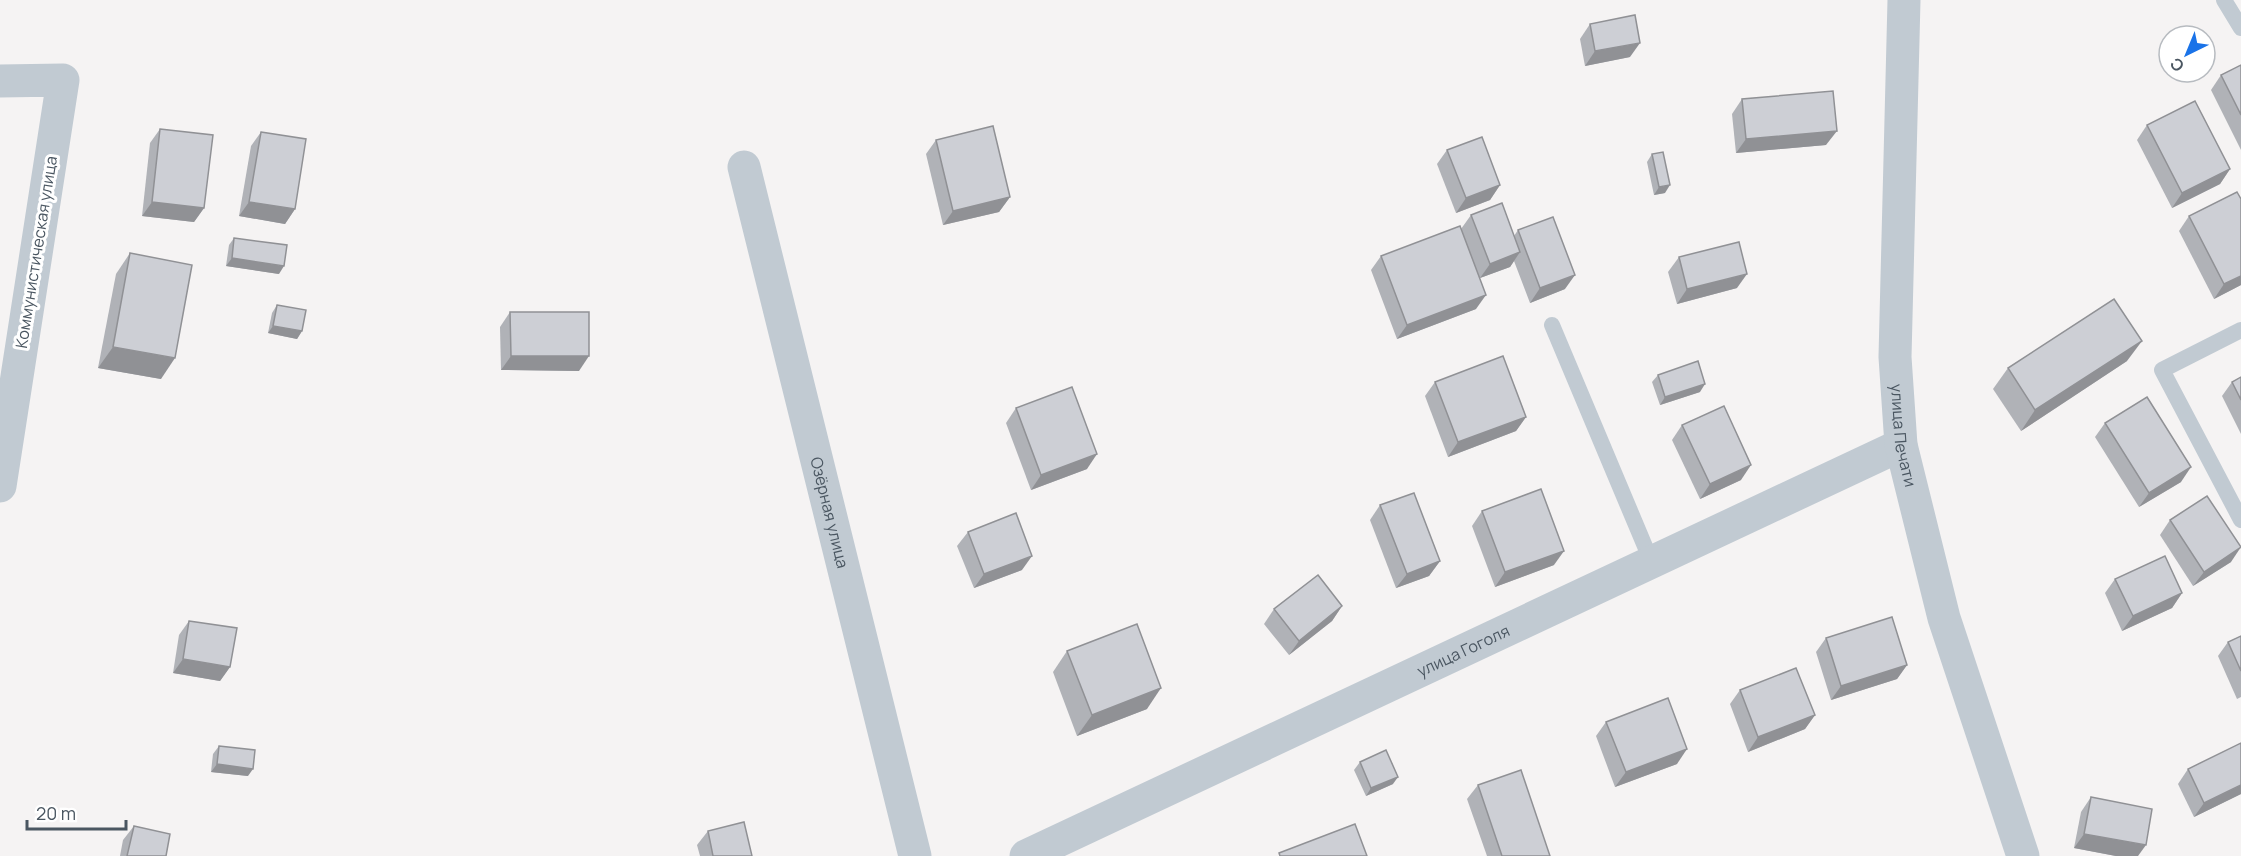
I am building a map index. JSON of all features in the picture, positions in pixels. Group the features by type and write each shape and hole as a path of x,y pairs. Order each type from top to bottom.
{"street":[{"name":"улица Печати","path":"1904,0 1895,357 1901,445 1944,618 2023,856"},
{"name":"Коммунистическая улица","path":"0,81 63,80 0,486"},
{"name":"Озёрная улица","path":"744,167 915,856"},
{"name":"улица Гоголя","path":"1026,856 1901,445"}],"lane":[{"path":"2224,0 2241,28"},
{"path":"1552,325 1652,563"},
{"path":"2241,330 2162,370 2241,520"}],"building":[{"path":"1635,15 1640,43 1595,51 1590,24"},
{"path":"2241,65 2241,115 2221,75"},
{"path":"1833,91 1837,131 1746,139 1742,99"},
{"path":"2195,101 2230,169 2182,193 2147,125"},
{"path":"993,126 1010,197 953,211 936,140"},
{"path":"160,129 213,135 204,208 152,202"},
{"path":"261,132 306,139 295,209 249,202"},
{"path":"1482,137 1500,185 1466,198 1447,150"},
{"path":"1663,152 1670,185 1659,187 1652,154"},
{"path":"2237,192 2241,199 2241,276 2224,284 2189,216"},
{"path":"1502,203 1520,252 1490,264 1471,215"},
{"path":"1553,217 1575,275 1540,288 1518,230"},
{"path":"1460,226 1486,295 1407,325 1381,256"},
{"path":"234,238 287,245 284,266 232,258"},
{"path":"1739,242 1747,274 1687,289 1679,257"},
{"path":"130,253 192,265 175,358 113,347"},
{"path":"2114,299 2142,341 2035,410 2008,368"},
{"path":"277,305 306,310 302,331 273,326"},
{"path":"510,312 589,312 589,356 511,356"},
{"path":"1503,356 1526,417 1458,442 1435,382"},
{"path":"1698,361 1705,384 1665,397 1658,375"},
{"path":"2241,377 2241,400 2232,382"},
{"path":"1072,387 1097,454 1041,475 1016,408"},
{"path":"2147,397 2191,467 2149,493 2105,423"},
{"path":"1724,406 1751,465 1710,484 1682,425"},
{"path":"1541,489 1564,551 1505,572 1482,511"},
{"path":"1414,493 1440,561 1407,574 1380,505"},
{"path":"2207,496 2241,547 2204,572 2170,520"},
{"path":"1016,513 1032,556 984,574 968,532"},
{"path":"2165,556 2182,593 2133,616 2115,579"},
{"path":"1318,575 1342,606 1299,641 1274,609"},
{"path":"1892,617 1907,665 1841,686 1826,638"},
{"path":"189,621 237,628 230,667 183,659"},
{"path":"1137,624 1161,688 1092,715 1067,651"},
{"path":"2241,636 2241,671 2228,642"},
{"path":"1796,668 1815,715 1758,737 1740,690"},
{"path":"1668,698 1687,749 1626,772 1606,722"},
{"path":"2241,743 2241,785 2204,803 2188,769"},
{"path":"219,746 255,750 253,769 217,764"},
{"path":"1386,750 1398,777 1371,788 1360,762"},
{"path":"1521,770 1550,856 1502,856 1478,785"},
{"path":"2091,797 2152,809 2146,845 2084,834"},
{"path":"744,822 752,856 713,856 708,831"},
{"path":"1355,824 1367,856 1280,856 1279,853"},
{"path":"134,826 170,834 166,856 127,856"}]}
